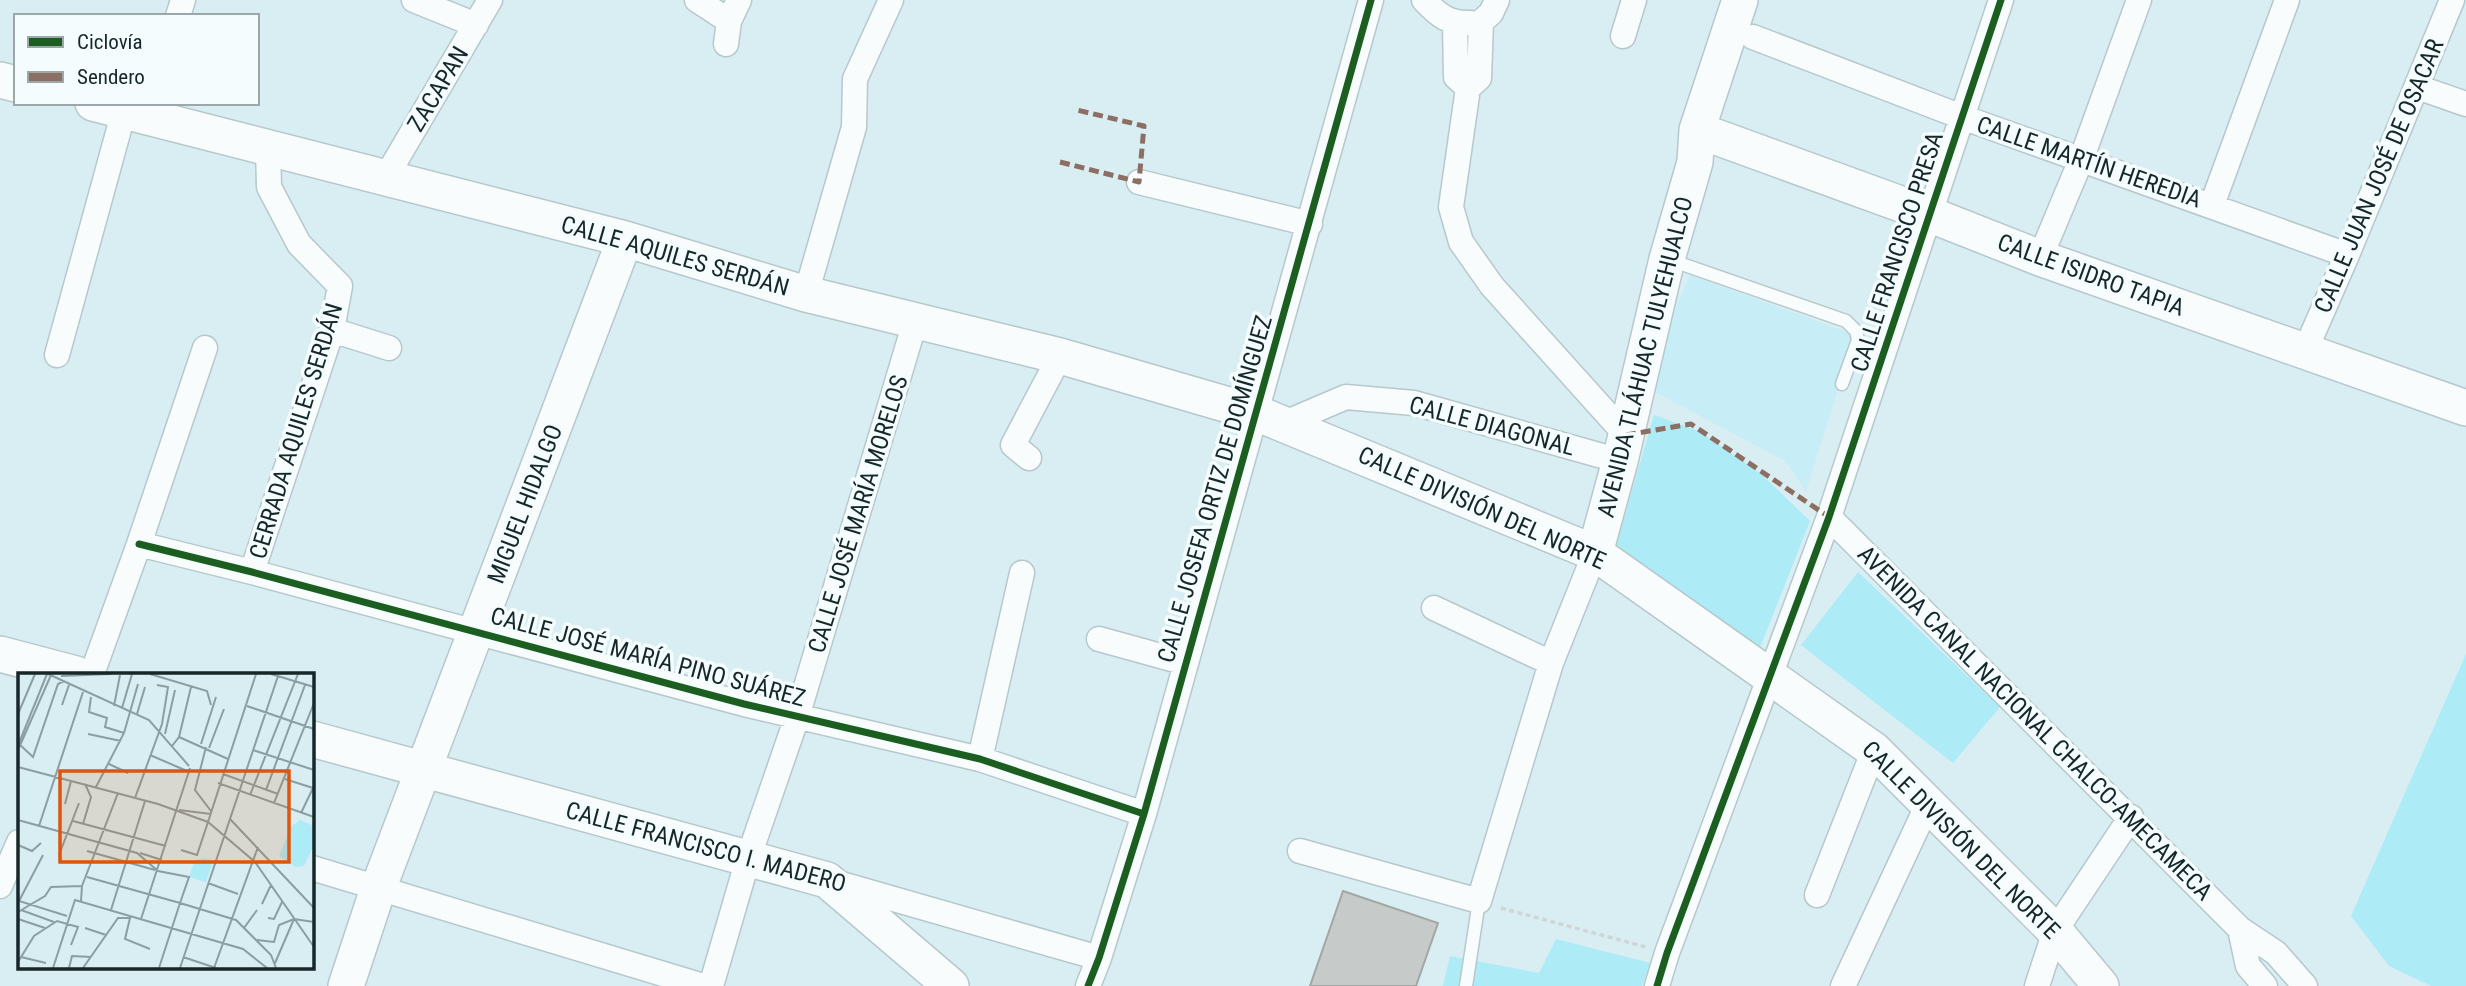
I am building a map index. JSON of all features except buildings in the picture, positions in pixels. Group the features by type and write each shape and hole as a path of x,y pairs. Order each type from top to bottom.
{"main road":[{"name":"AVENIDA TLÁHUAC TULYEHUALCO","path":"1595,552 1623,448 1667,259 1703,143 1740,0"},
{"name":"AVENIDA TLÁHUAC TULYEHUALCO","path":"1703,143 1731,104 1765,0"},
{"name":"CALLE AQUILES SERDÁN","path":"130,108 625,239 806,294 1060,356 1271,418"},
{"name":"CALLE ISIDRO TAPIA","path":"1703,143 1931,215 2040,258 2466,408"},
{"name":"MIGUEL HIDALGO","path":"346,986 378,890 625,239"},
{"name":"CALLE DIVISIÓN DEL NORTE","path":"1271,418 1595,552 1874,750 2055,931 2101,986"},
{"path":"0,654 72,673"},
{"name":"CALLE FRANCISCO I. MADERO","path":"313,739 827,880"},
{"path":"827,880 951,986"}],"street":[{"path":"414,0 476,25"},
{"name":"ZACAPAN","path":"386,177 490,0"},
{"path":"697,0 731,22"},
{"path":"806,294 854,127 855,79 891,0"},
{"path":"1424,0 1434,11 1455,23 1481,22 1491,13 1497,0"},
{"path":"1623,36 1634,0"},
{"name":"CALLE FRANCISCO PRESA","path":"1657,986 1829,517 2001,0"},
{"path":"2040,258 2081,160 2139,0"},
{"path":"2212,205 2287,0"},
{"name":"CALLE JUAN JOSÉ DE OSACAR","path":"2305,351 2452,0"},
{"name":"CALLE JOSEFA ORTIZ DE DOMÍNGUEZ","path":"1088,986 1144,814 1186,663 1271,418 1310,224 1369,1"},
{"path":"1481,22 1479,78 1468,88 1451,207 1461,242 1492,286 1623,448"},
{"path":"1455,23 1456,77 1468,88"},
{"name":"CALLE MARTÍN HEREDIA","path":"1753,37 1962,117 2347,255"},
{"path":"2417,87 2466,104"},
{"path":"57,355 130,108"},
{"name":"CERRADA AQUILES SERDÁN","path":"252,572 331,330 340,286 299,244 269,187 268,146"},
{"path":"1139,181 1310,224"},
{"name":"CALLE JOSÉ MARÍA MORELOS","path":"711,986 748,859 797,717 915,321"},
{"path":"331,330 389,348"},
{"path":"92,673 205,348"},
{"path":"1029,458 1013,445 1060,356"},
{"name":"CALLE DIAGONAL","path":"1271,418 1346,397 1414,403 1623,448"},
{"name":"AVENIDA CANAL NACIONAL CHALCO-AMECAMECA","path":"1829,517 2240,929 2276,953 2305,986"},
{"name":"CALLE JOSÉ MARÍA PINO SUÁREZ","path":"139,544 797,717 980,759 1144,814"},
{"path":"1300,852 1479,901 1551,663 1595,552"},
{"path":"980,759 1022,573"},
{"path":"1434,608 1551,663"},
{"path":"1099,639 1186,663"},
{"path":"1817,895 1874,750"},
{"path":"1843,986 1928,804"},
{"path":"2036,986 2055,931 2131,817"},
{"path":"0,886 18,844"},
{"path":"313,868 703,986"},
{"name":"CALLE FRANCISCO I. MADERO","path":"827,880 1099,958"},
{"path":"2240,929 2248,966 2265,986"}],"lane":[{"path":"1667,259 1846,321 1856,331 1858,340 1842,384"},
{"path":"1466,986 1479,901"}],"path":[{"path":"1479,901 1667,953"}],"shaded area":[{"path":"1690,275 1855,335 1806,491 1785,461 1642,385"},
{"path":"1654,415 1699,431 1761,474 1810,521 1754,663 1613,557"},
{"path":"1858,572 2000,707 1953,763 1801,645"},
{"path":"2466,654 2466,986 2431,986 2389,966 2351,916"},
{"path":"1556,939 1650,963 1642,986 1443,986 1450,956 1539,973"}],"marked path":[{"path":"1060,162 1139,182 1144,126 1077,110"},
{"path":"1626,435 1691,424 1829,517"}],"cycle path":[{"path":"1088,986 1144,814 1371,0"},
{"path":"1657,986 1829,517 2001,0"},
{"path":"139,544 744,704 980,759 1144,814"}]}
